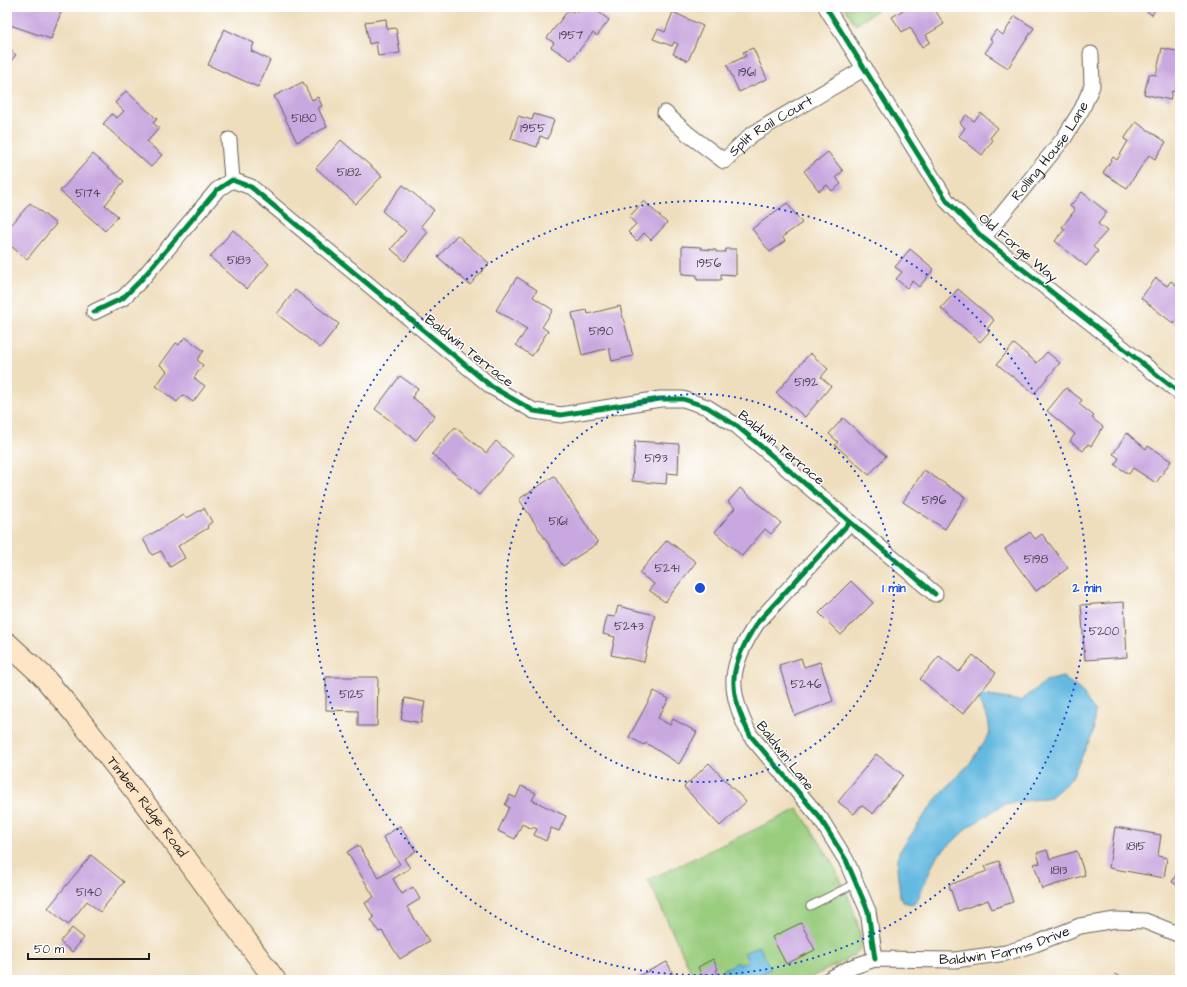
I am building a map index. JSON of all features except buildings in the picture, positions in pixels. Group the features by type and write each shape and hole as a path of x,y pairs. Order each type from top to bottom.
{"street":[{"name":"Old Forge Way","path":"826,7 947,201 983,238 1179,390"},
{"name":"Rolling House Lane","path":"983,238 1064,138 1082,109 1092,86 1091,54"},
{"name":"Split Rail Court","path":"665,113 688,134 724,161 752,135 865,68"},
{"path":"94,312 123,298 141,280 217,190 232,180 230,140"},
{"name":"Baldwin Terrace","path":"232,180 251,188 492,387 512,400 534,411 561,415 660,399 684,399 707,407 737,426 935,594"},
{"name":"Baldwin Lane","path":"850,522 757,623 750,634 738,660 734,675 733,693 742,719 750,735 820,818 846,860 868,911 875,959"},
{"name":"Timber Ridge Road","path":"7,643 42,675 79,719 160,823 275,980"},
{"name":"Baldwin Farms Drive","path":"828,980 852,967 875,959 955,960 1006,953 1035,944 1080,926 1115,920 1145,921 1180,935"}],"lane":[{"path":"810,906 856,882"}],"green space":[{"path":"844,7 881,7 856,25"},
{"path":"798,809 825,851 847,894 860,931 860,949 852,956 815,975 810,980 695,980 648,880"}],"water":[{"path":"1063,677 1081,691 1095,712 1093,733 1071,779 1051,797 1004,804 970,826 936,857 917,901 912,904 903,902 900,896 897,869 899,852 936,799 970,763 990,733 988,719 978,700 983,695 1021,701 1046,681"},
{"path":"759,946 771,969 748,980 728,980 723,970 738,962 739,965 748,961 744,953"}],"cycle path":[{"path":"826,7 947,201 983,238 1180,393"},
{"path":"94,312 123,298 141,280 217,190 232,180 251,187 492,387 534,411 561,415 660,399 683,399 707,407 737,426 935,594"},
{"path":"850,522 757,623 748,638 736,665 734,691 742,719 750,735 820,818 846,860 868,911 875,959"}]}
